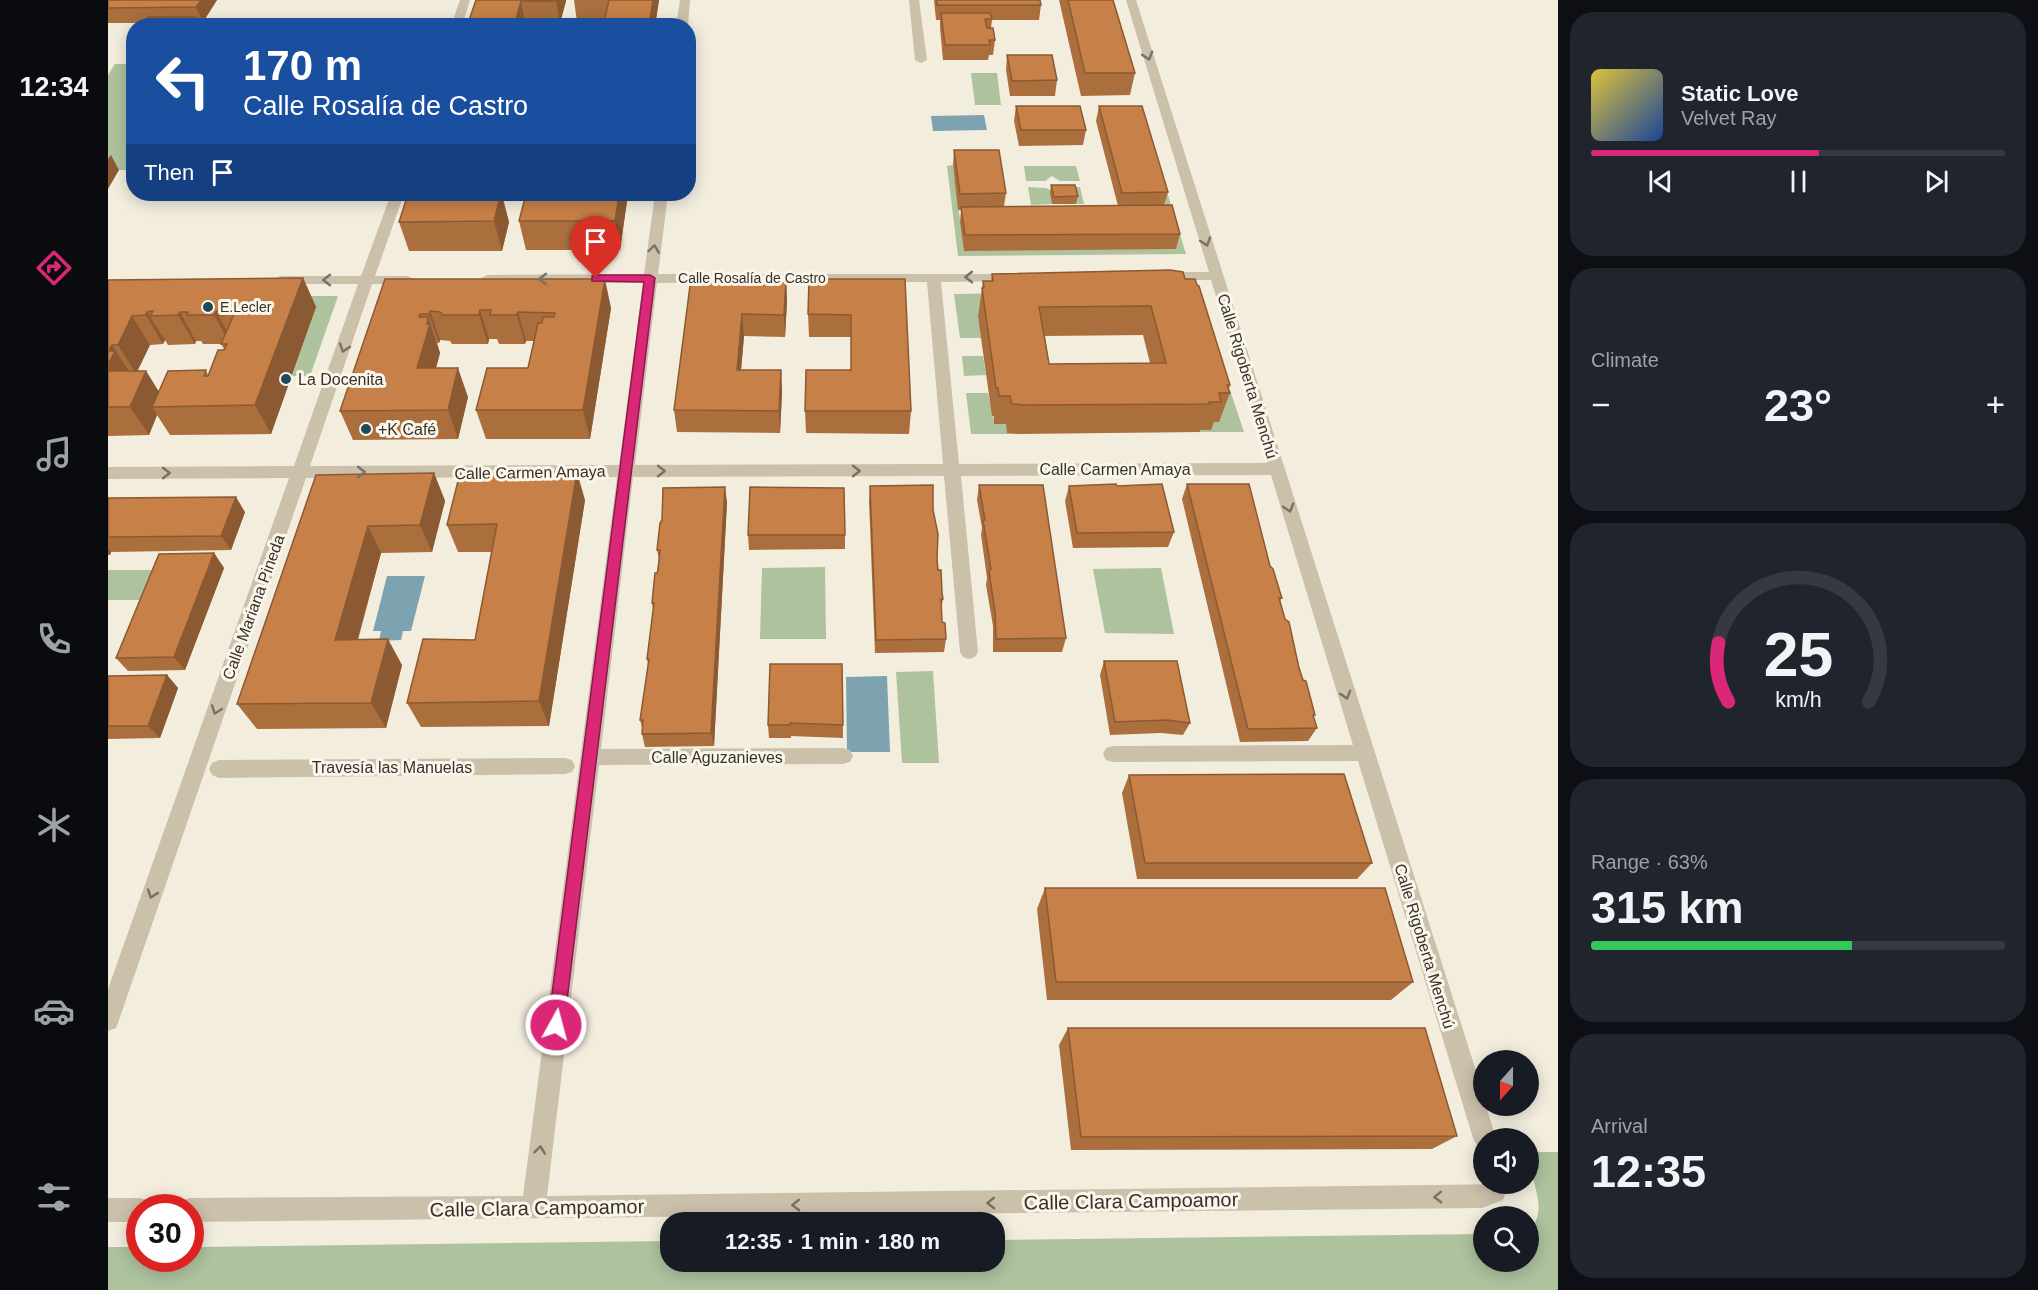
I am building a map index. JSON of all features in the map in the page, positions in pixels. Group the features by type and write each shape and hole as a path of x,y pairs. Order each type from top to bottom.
{"street":[{"path":"459,18 465,0"},
{"path":"683,18 685,0"},
{"path":"914,0 921,60"},
{"name":"Calle Rigoberta Menchú","path":"1131,0 1482,1128"},
{"name":"Calle Mariana Pineda","path":"108,1020 395,201"},
{"path":"532,1208 660,201"},
{"name":"Calle Rosalía de Castro","path":"474,279 1025,276"},
{"path":"1153,276 1217,276"},
{"path":"934,277 969,652"},
{"path":"268,280 427,279"},
{"name":"Calle Carmen Amaya","path":"108,473 1277,469"},
{"path":"1113,754 1364,753"},
{"name":"Calle Aguzanieves","path":"590,757 843,756"},
{"name":"Travesía las Manuelas","path":"219,769 566,766"},
{"name":"Calle Clara Campoamor","path":"204,1210 532,1208 1482,1196 1486,1194"},
{"path":"108,1210 126,1210"}],"green space":[{"path":"115,64 126,64 126,170 108,170 108,75"},
{"path":"971,73 997,73 1001,105 975,105"},
{"path":"1149,133 1186,254 958,256 947,166 953,165 964,251 1164,208"},
{"path":"1024,166 1076,166 1080,181 1060,181 1052,176 1045,181 1026,181"},
{"path":"1028,187 1046,188 1054,192 1061,187 1080,187 1084,204 1076,204 1073,193 1052,204 1031,205"},
{"path":"1011,293 978,317 981,338 960,338 954,294"},
{"path":"269,296 338,296 310,376 292,376 316,307"},
{"path":"962,356 983,356 986,375 964,376"},
{"path":"1212,390 1230,390 1244,432 1200,432 1199,430 1210,430"},
{"path":"966,393 988,393 995,424 1006,424 1019,434 971,434"},
{"path":"825,567 826,639 760,639 762,568"},
{"path":"1161,568 1174,634 1105,633 1093,569"},
{"path":"108,570 161,570 148,600 108,600"},
{"path":"933,671 939,763 902,763 896,672"},
{"path":"1539,1152 1558,1152 1558,1290 108,1290 108,1247 126,1247 126,1272 204,1272 204,1247 660,1241 660,1272 1005,1272 1005,1240 1473,1234 1473,1272 1539,1272"}],"water":[{"path":"984,115 987,130 933,131 931,116"},
{"path":"387,576 425,576 411,631 403,631 401,640 379,641 381,631 373,631"},
{"path":"887,676 890,752 847,752 846,677"}],"building":[{"path":"108,0 201,0 196,7 108,8"},
{"path":"476,0 556,0 521,1 516,18 470,18"},
{"path":"609,0 653,0 650,18 605,18"},
{"path":"937,0 1040,0 1041,5 937,5"},
{"path":"1068,0 1113,0 1135,73 1085,73"},
{"path":"941,13 990,13 992,19 985,19 987,28 993,28 995,40 989,40 990,45 945,45"},
{"path":"148,17 195,17 194,18"},
{"path":"1007,55 1052,55 1057,80 1012,81"},
{"path":"1016,106 1080,106 1086,130 1021,130"},
{"path":"1099,106 1142,106 1168,192 1122,193"},
{"path":"954,150 999,150 1006,193 960,194"},
{"path":"1051,185 1075,185 1078,196 1054,197"},
{"path":"406,201 499,201 494,221 399,222"},
{"path":"524,201 618,201 615,221 519,221"},
{"path":"1172,205 1180,234 965,235 961,207"},
{"path":"1170,270 1183,272 1185,279 1195,279 1199,286 1230,385 1227,385 1230,393 1219,393 1221,402 1209,402 1210,404 1012,404 1010,396 999,396 998,388 996,388 982,288 984,288 983,281 993,281 992,274","holes":["1151,306 1166,363 1049,364 1039,307"]},
{"path":"303,278 255,405 152,407 168,371 206,370 204,376 208,376 218,350 224,350 227,344 221,344 234,314 220,315 221,311 216,311 214,315 187,315 188,312 180,312 178,315 151,316 153,311 147,312 146,315 132,316 118,345 112,345 108,351 108,280"},
{"path":"691,278 786,279 784,315 742,314 737,370 781,370 779,411 674,410"},
{"path":"385,279 605,279 583,410 476,410 487,368 528,368 538,323 542,323 543,317 554,317 555,313 518,312 517,315 490,315 491,310 480,310 479,315 443,315 440,312 430,311 429,314 420,314 419,317 428,317 427,324 430,324 417,368 458,368 448,410 340,411"},
{"path":"809,279 905,279 911,411 805,411 806,370 851,370 851,315 808,314"},
{"path":"108,351 115,351 108,365"},
{"path":"109,371 146,371 130,407 108,407"},
{"path":"577,472 539,701 407,703 423,639 475,640 497,524 447,525 460,473"},
{"path":"434,473 420,525 368,526 335,640 388,639 371,703 237,704 316,475"},
{"path":"1116,484 1117,486 1162,484 1174,532 1077,533 1069,486"},
{"path":"1187,484 1249,484 1270,566 1282,598 1279,598 1285,619 1289,622 1299,668 1303,680 1306,681 1317,728 1248,729"},
{"path":"933,485 933,510 938,534 937,559 938,570 941,570 943,599 941,599 942,622 945,623 946,639 876,640 870,486"},
{"path":"979,485 1043,485 1066,638 996,639 989,571 991,569"},
{"path":"725,487 711,733 642,734 643,720 640,720 649,659 647,659 655,573 658,570 660,550 657,550 662,520 663,488"},
{"path":"750,487 844,488 845,535 748,535"},
{"path":"236,497 221,536 108,537 108,498"},
{"path":"214,553 174,657 116,658 159,554"},
{"path":"1104,661 1177,661 1190,723 1167,720 1115,722"},
{"path":"770,664 842,664 843,725 790,723 790,725 768,725"},
{"path":"167,675 148,726 108,726 108,676"},
{"path":"1344,774 1372,863 1145,863 1129,775"},
{"path":"1045,888 1385,888 1413,982 1056,982"},
{"path":"1068,1028 1425,1028 1457,1136 1081,1137"}],"place":[{"name":"E.Lecler","path":"208,307"},
{"name":"La Docenita","path":"286,379"},
{"name":"+K Café","path":"366,429"}],"route":[{"path":"556,1025 650,278 596,278"}]}
